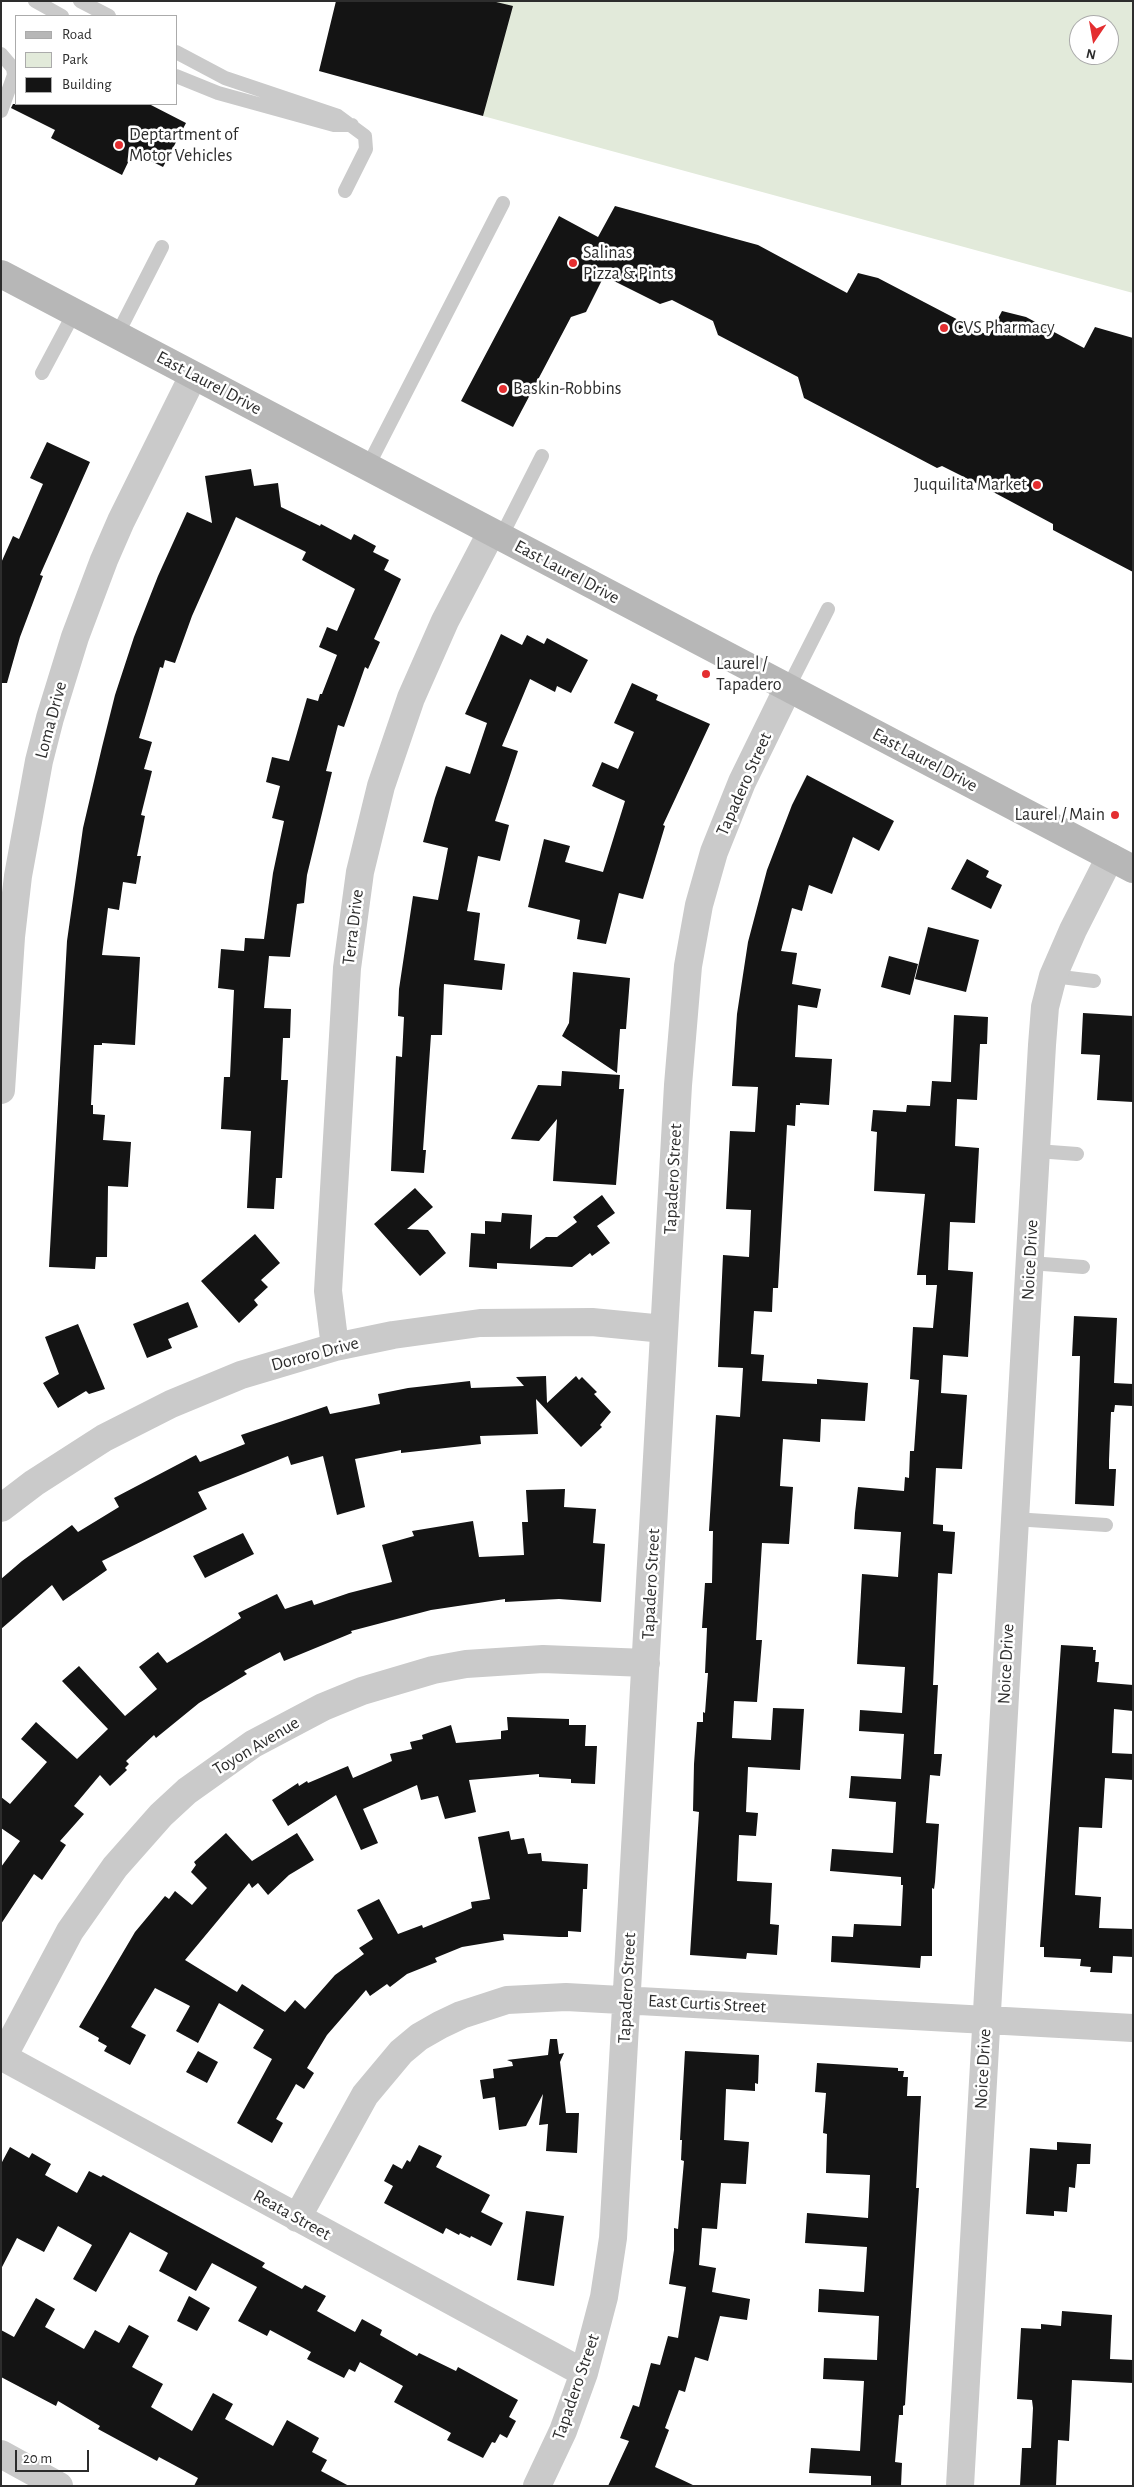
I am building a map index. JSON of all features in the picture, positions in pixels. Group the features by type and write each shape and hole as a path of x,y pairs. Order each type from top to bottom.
{"main road":[{"name":"East Laurel Drive","path":"1,274 1121,863"}],"street":[{"name":"Loma Drive","path":"1,1090 11,937 18,876 39,761 50,718 75,637 104,560 121,521 193,376"},
{"name":"Terra Drive","path":"335,1347 328,1291 347,968 360,872 381,786 411,698 445,621 496,535"},
{"name":"Tapadero Street","path":"537,2486 563,2431 584,2373 600,2317 611,2256 685,991 694,932 706,880 722,832 742,782 788,688"},
{"name":"Noice Drive","path":"960,2486 1014,1519 1045,1007 1053,976 1073,930 1121,863"},
{"name":"Dororo Drive","path":"5,1495 104,1438 172,1404 249,1372 335,1347 393,1335 480,1323 592,1322 664,1329"},
{"name":"Toyon Avenue","path":"2,2056 70,1931 115,1867 161,1815 187,1791 253,1744 288,1724 354,1694 398,1679 433,1670 466,1664 543,1659 646,1664"},
{"name":"East Curtis Street","path":"297,2218 365,2095 382,2073 419,2038 461,2015 506,2000 558,1997 626,2000 1133,2028"},
{"name":"Reata Street","path":"2,2056 584,2373"},
{"path":"1,2454 59,2486"}],"lane":[{"path":"35,1 60,15"},
{"path":"80,1 106,15"},
{"path":"178,53 225,78 338,116 352,125 365,136 366,149 345,191"},
{"path":"1,54 13,68 14,75 1,111"},
{"path":"178,77 218,93 334,125 352,125"},
{"path":"368,466 503,203"},
{"path":"117,335 162,247"},
{"path":"42,373 74,313"},
{"path":"496,535 542,456"},
{"path":"788,688 828,609"},
{"path":"1053,976 1094,981"},
{"path":"1036,1151 1077,1154"},
{"path":"1030,1263 1083,1267"},
{"path":"1014,1519 1106,1525"}],"green space":[{"path":"492,1 1133,1 1133,293 483,116"}],"building":[{"path":"336,1 492,1 513,6 483,116 319,71"},
{"name":"Deptartment of Motor Vehicles","path":"13,104 151,105 186,123 163,167 133,152 122,175 51,138 55,130 11,108"},
{"path":"615,206 758,245 847,293 858,273 878,278 989,336 1002,311 1026,317 1084,348 1095,327 1133,338 1133,572 1053,530 1053,524 982,486 942,466 937,468 804,398 798,377 718,335 713,321 672,300 660,304 604,276 586,312 571,317 513,427 461,401 559,216 598,237"},
{"path":"47,442 90,462 40,575 43,576 20,637 7,683 1,683 1,563 13,536 19,539 43,484 30,478"},
{"path":"251,469 254,486 278,483 281,507 320,526 321,524 351,540 354,534 376,546 373,552 389,560 384,570 401,579 374,639 380,642 368,669 365,667 344,727 338,725 326,771 332,772 307,875 304,903 297,904 290,957 269,956 264,1008 291,1009 290,1038 283,1038 281,1080 288,1080 282,1178 276,1178 274,1209 247,1208 251,1131 221,1129 224,1077 230,1077 234,990 218,988 221,949 244,951 245,938 264,939 273,873 284,821 272,818 280,786 266,782 272,757 289,761 307,698 318,701 337,655 319,647 327,627 337,631 355,589 302,560 306,552 236,517 192,616 175,663 165,660 163,668 160,667 139,738 152,742 144,769 152,771 141,815 145,816 137,856 141,856 136,884 123,882 119,910 108,908 102,955 140,957 135,1045 102,1043 102,1045 94,1045 91,1105 93,1105 93,1114 105,1115 103,1140 131,1142 128,1187 108,1186 107,1257 96,1257 95,1269 49,1267 67,941 83,828 115,695 134,637 158,576 187,512 212,523 205,476"},
{"path":"501,634 522,645 527,635 544,644 547,638 588,660 571,693 557,686 555,692 530,679 502,746 518,751 495,821 509,825 500,861 478,856 467,911 480,913 474,960 505,964 502,990 444,984 442,1035 431,1035 423,1150 426,1150 424,1173 391,1171 396,1056 402,1057 404,1017 398,1016 399,989 413,896 438,900 448,848 423,842 446,766 470,774 487,723 465,714"},
{"path":"632,683 658,695 656,700 710,724 663,825 665,826 643,899 619,893 606,944 577,939 580,920 528,907 544,839 570,846 565,862 603,872 625,801 592,786 602,762 618,769 634,732 614,723"},
{"path":"807,775 894,821 879,851 853,837 832,894 809,885 802,911 792,908 781,951 797,953 792,984 821,989 817,1008 798,1005 795,1057 832,1059 829,1105 800,1103 800,1105 796,1105 795,1126 787,1125 778,1288 773,1288 772,1312 754,1311 751,1354 764,1355 762,1381 817,1384 817,1379 868,1383 865,1421 821,1419 820,1442 783,1439 780,1486 793,1487 789,1544 762,1543 756,1640 762,1640 757,1702 734,1701 732,1738 771,1740 773,1708 804,1709 800,1770 748,1767 746,1812 758,1813 756,1836 739,1835 737,1881 772,1883 770,1924 779,1925 777,1955 747,1953 746,1959 690,1955 699,1812 693,1811 694,1764 697,1722 703,1722 708,1673 705,1673 707,1628 702,1628 705,1583 712,1583 713,1531 709,1531 716,1415 740,1417 743,1368 718,1367 723,1255 749,1257 751,1210 726,1209 730,1131 755,1132 758,1087 732,1086 737,1014 748,942 767,870 792,805"},
{"path":"967,859 989,871 986,877 1002,885 991,909 951,889"},
{"path":"928,927 979,940 966,992 915,979"},
{"path":"889,956 918,964 910,995 881,987"},
{"path":"573,972 630,978 626,1029 620,1029 617,1073 562,1036 569,1023"},
{"path":"1083,1013 1133,1016 1133,1102 1097,1100 1100,1055 1081,1054"},
{"path":"954,1015 988,1017 987,1044 980,1044 977,1100 957,1099 955,1146 979,1148 975,1223 950,1222 948,1270 973,1272 968,1357 943,1355 941,1393 967,1395 962,1469 936,1468 933,1524 943,1525 943,1531 955,1532 952,1574 938,1573 933,1685 938,1685 934,1754 942,1754 940,1776 930,1775 926,1823 939,1824 935,1882 934,1889 932,1888 932,1956 921,1956 920,1968 831,1962 832,1936 853,1937 854,1924 901,1926 903,1885 901,1885 901,1877 830,1871 832,1849 893,1853 896,1802 849,1798 851,1776 901,1779 904,1734 859,1731 860,1710 902,1713 905,1667 857,1664 862,1574 898,1577 901,1532 854,1529 855,1513 858,1487 904,1491 905,1477 909,1478 910,1451 914,1451 919,1380 910,1379 913,1327 933,1328 937,1285 926,1285 926,1275 917,1275 925,1194 874,1191 877,1132 871,1131 873,1110 906,1112 907,1105 930,1106 932,1081 951,1082"},
{"path":"562,1071 620,1075 619,1089 624,1089 616,1185 553,1181 557,1119 539,1141 511,1139 538,1085 561,1086"},
{"path":"415,1188 433,1207 407,1229 428,1230 446,1253 420,1276 374,1224"},
{"path":"602,1195 615,1213 597,1226 610,1243 592,1256 590,1253 572,1267 497,1263 497,1269 469,1267 471,1233 485,1234 485,1221 501,1222 502,1213 532,1215 530,1249 546,1237 557,1237 577,1222 573,1217"},
{"path":"255,1234 280,1263 261,1280 268,1287 254,1300 258,1305 239,1323 201,1281"},
{"path":"188,1302 198,1327 168,1339 172,1348 147,1358 133,1324"},
{"path":"1074,1316 1117,1318 1114,1383 1133,1384 1132,1406 1115,1405 1114,1412 1111,1412 1109,1469 1116,1469 1114,1506 1075,1504 1080,1356 1072,1356"},
{"path":"78,1324 105,1389 89,1394 86,1391 58,1408 43,1383 59,1374 45,1337"},
{"path":"546,1376 547,1403 576,1376 579,1380 582,1377 597,1392 594,1394 611,1412 600,1425 602,1427 581,1447 536,1399 538,1434 480,1436 481,1444 401,1453 401,1450 355,1459 365,1507 337,1515 323,1456 291,1465 288,1456 198,1492 207,1509 102,1561 107,1570 63,1601 52,1585 1,1629 1,1579 22,1561 72,1525 78,1532 119,1507 114,1498 196,1455 200,1462 245,1444 241,1435 327,1406 330,1414 380,1404 378,1394 408,1388 470,1381 471,1388 524,1386 516,1377"},
{"path":"565,1489 564,1507 596,1509 593,1543 605,1544 601,1602 559,1599 505,1602 505,1599 431,1610 351,1631 352,1633 284,1661 280,1652 244,1671 247,1674 199,1703 156,1738 154,1735 126,1761 129,1764 125,1768 127,1770 110,1786 100,1775 74,1806 84,1814 60,1841 66,1845 42,1880 34,1874 1,1924 1,1867 20,1841 1,1828 1,1797 10,1804 47,1762 21,1739 36,1722 77,1759 108,1729 62,1681 79,1666 125,1716 157,1689 139,1667 158,1652 167,1663 241,1618 238,1613 277,1594 285,1609 312,1600 314,1605 349,1593 392,1582 382,1545 414,1536 412,1531 473,1521 479,1557 524,1555 522,1522 528,1522 526,1490"},
{"path":"243,1533 254,1554 205,1578 193,1556"},
{"path":"1061,1645 1093,1647 1093,1650 1096,1650 1095,1662 1099,1662 1097,1682 1133,1685 1133,1711 1114,1709 1112,1753 1133,1754 1133,1780 1105,1778 1102,1828 1079,1827 1075,1895 1101,1897 1099,1928 1133,1929 1133,1957 1113,1956 1112,1973 1090,1972 1091,1967 1080,1966 1081,1959 1044,1957 1044,1947 1040,1947"},
{"path":"507,1717 569,1719 569,1725 586,1725 585,1746 597,1746 595,1784 571,1783 571,1779 539,1777 539,1774 469,1780 476,1812 445,1819 438,1796 421,1800 417,1785 363,1809 378,1843 361,1850 336,1795 288,1826 272,1800 298,1783 299,1786 307,1781 308,1783 348,1766 353,1778 392,1761 390,1754 412,1749 410,1742 423,1739 422,1735 451,1725 456,1743 501,1739 501,1731 508,1730"},
{"path":"509,1831 511,1840 524,1838 528,1854 541,1853 542,1861 588,1864 587,1889 583,1889 581,1932 568,1931 568,1937 503,1934 504,1940 462,1947 435,1958 437,1962 407,1974 390,1987 387,1984 370,1996 366,1990 327,2035 307,2068 314,2073 304,2089 296,2084 276,2119 283,2123 272,2143 237,2123 272,2059 253,2048 264,2030 219,2003 198,2043 176,2031 190,2006 155,1988 131,2027 146,2035 130,2065 104,2051 107,2046 98,2041 99,2038 79,2027 135,1932 165,1896 169,1899 175,1891 192,1905 207,1888 191,1872 196,1865 194,1862 226,1833 252,1861 297,1833 314,1860 289,1875 268,1895 258,1883 252,1888 249,1883 185,1960 237,1992 242,1984 285,2012 295,2000 305,2009 335,1975 364,1954 359,1948 373,1939 357,1910 379,1899 398,1934 422,1925 423,1928 472,1908 471,1902 490,1899 478,1837"},
{"path":"550,2039 557,2039 559,2054 564,2053 560,2062 566,2113 579,2113 577,2153 546,2151 548,2124 539,2125 543,2094 526,2126 499,2130 495,2097 483,2099 480,2080 494,2078 493,2069 513,2066 512,2062 507,2060 548,2055"},
{"path":"198,2051 218,2062 207,2083 186,2072"},
{"path":"685,2051 759,2055 758,2084 755,2083 755,2091 726,2089 724,2140 749,2142 746,2184 721,2183 717,2229 702,2228 699,2265 716,2268 712,2292 750,2299 747,2320 720,2316 708,2361 695,2357 685,2392 679,2390 665,2428 669,2430 655,2467 695,2486 608,2486 629,2441 620,2438 633,2405 639,2407 651,2363 660,2365 668,2336 678,2338 686,2287 669,2284 674,2250 674,2228 678,2229 684,2161 681,2160 682,2140 680,2140"},
{"path":"817,2063 898,2068 898,2071 904,2071 903,2077 908,2077 907,2096 921,2096 916,2188 919,2188 905,2405 903,2406 903,2415 899,2415 895,2462 902,2463 901,2486 871,2486 871,2476 809,2473 811,2448 860,2451 864,2381 823,2379 824,2358 877,2360 879,2316 818,2312 819,2289 864,2292 867,2247 805,2243 807,2213 868,2218 870,2175 826,2173 827,2134 823,2133 826,2093 815,2092"},
{"path":"1057,2142 1091,2144 1090,2164 1077,2164 1075,2188 1069,2187 1067,2212 1054,2211 1054,2216 1026,2214 1030,2148 1057,2150"},
{"path":"419,2145 442,2156 436,2167 490,2195 481,2212 503,2223 491,2246 471,2236 470,2238 460,2233 459,2235 446,2228 443,2234 384,2203 393,2186 384,2181 393,2164 402,2169 407,2160 410,2162"},
{"path":"10,2147 29,2158 32,2153 51,2164 45,2175 77,2193 89,2171 101,2177 103,2175 265,2263 262,2267 302,2289 305,2285 326,2296 317,2311 355,2332 362,2319 382,2330 380,2335 417,2356 419,2353 456,2371 458,2367 518,2400 509,2417 516,2421 507,2438 500,2434 495,2443 492,2442 483,2458 447,2440 451,2433 394,2402 403,2386 360,2362 355,2372 349,2369 344,2378 307,2359 311,2352 270,2330 267,2336 238,2321 257,2287 212,2263 196,2291 159,2271 168,2253 130,2232 96,2292 73,2279 92,2245 58,2226 44,2252 17,2238 1,2269 1,2164"},
{"path":"526,2211 564,2216 554,2286 517,2280"},
{"path":"189,2296 210,2308 197,2331 177,2321"},
{"path":"36,2298 55,2309 45,2327 84,2349 95,2330 119,2343 129,2325 149,2336 132,2367 163,2384 151,2407 192,2431 213,2393 233,2404 225,2419 273,2446 287,2420 319,2438 312,2452 327,2460 321,2471 349,2486 194,2486 198,2478 159,2457 157,2461 98,2429 100,2426 58,2401 56,2406 1,2377 1,2330 14,2337"},
{"path":"1062,2311 1112,2315 1110,2359 1133,2360 1133,2383 1072,2380 1069,2441 1058,2440 1056,2486 1020,2486 1022,2448 1031,2448 1033,2408 1032,2400 1017,2399 1021,2328 1041,2329 1041,2324 1061,2326"}],"place":[{"name":"Deptartment of Motor Vehicles","path":"119,145"},
{"name":"Salinas Pizza & Pints","path":"573,263"},
{"name":"CVS Pharmacy","path":"944,328"},
{"name":"Baskin-Robbins","path":"503,389"},
{"name":"Juquilita Market","path":"1037,485"},
{"name":"Laurel / Tapadero","path":"706,674"},
{"name":"Laurel / Main","path":"1115,815"}]}
